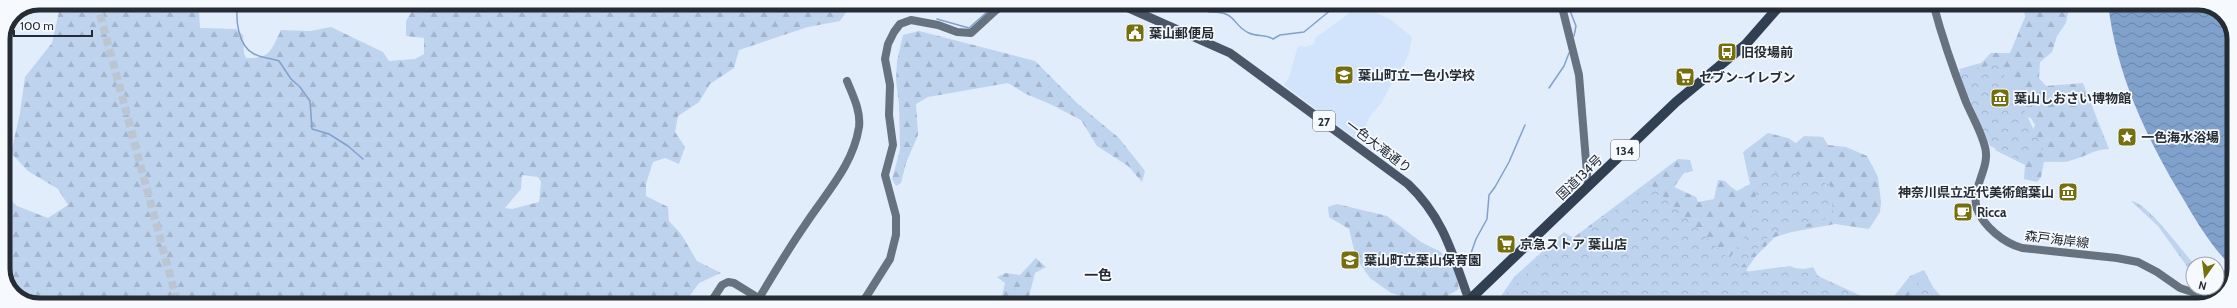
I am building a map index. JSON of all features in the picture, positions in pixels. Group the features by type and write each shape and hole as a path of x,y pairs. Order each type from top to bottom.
{"highway":[{"name":"国道134号","path":"1472,298 1676,102 1750,40 1776,10"}],"main road":[{"name":"一色大滝通り","path":"1133,10 1218,46 1236,56 1408,184 1429,206 1443,229 1465,298"}],"street":[{"path":"866,298 888,263 896,235 896,216 885,175 893,145 889,115 890,85 885,59 888,44 894,32 904,21 911,20 938,25 957,32 971,33 995,10"},
{"path":"1563,10 1579,75 1588,186"},
{"name":"森戸海岸線","path":"1936,10 1953,68 1985,146 1987,161 1977,193 1976,204 1981,215 1996,234 2007,242 2022,248 2117,258 2138,262 2157,272 2180,288 2206,297"},
{"path":"759,298 804,225 842,174 848,162 857,137 859,120 856,103 847,81"},
{"path":"714,298 722,285 728,282 734,283 753,298"}],"shaded area":[{"name":"葉山町立一色小学校","path":"1352,10 1372,10 1391,20 1412,37 1409,53 1401,71 1396,75 1382,102 1367,122 1365,131 1366,146 1284,85 1289,77 1298,46 1306,47 1314,44 1315,38"}],"green space":[{"path":"59,10 198,10 200,28 236,29 243,35 244,53 246,58 261,57 269,52 281,30 310,31 331,27 383,52 389,61 415,59 424,54 424,38 406,36 406,21 413,10 848,10 840,21 808,27 739,50 734,68 710,84 699,102 678,116 675,132 685,147 679,164 665,158 653,162 646,184 646,196 668,207 669,221 681,234 697,261 721,273 699,283 688,298 31,297 21,292 17,288 12,280 10,271 10,200 17,206 48,218 68,205 58,189 28,171 11,153 20,113 25,77 52,43","holes":["522,175 538,177 541,182 539,202 512,209 505,208 521,189"]},
{"path":"2024,10 2069,10 2066,23 2057,36 2052,52 2040,62 2039,78 2046,86 2083,83 2109,149 2098,150 2067,162 2044,162 2041,177 2037,182 2024,179 2025,165 1995,150 1998,142 2031,135 2035,125 2031,118 2023,116 1969,88 1959,69 1981,63 1991,53 2010,53 2025,17"},
{"path":"919,31 1035,61 1078,104 1119,138 1145,171 1142,182 1128,166 1097,146 1081,120 1050,104 1026,94 1008,83 928,97 916,104 918,135 906,163 901,183 896,186 892,179 900,150 899,104 896,80 897,61 903,35"},
{"path":"1997,64 2019,99 2044,151 2022,161 1990,146 1958,72"},
{"path":"1768,133 1788,138 1796,143 1804,136 1823,137 1828,145 1846,147 1867,156 1878,177 1881,202 1880,212 1869,229 1835,224 1792,232 1775,237 1755,257 1745,272 1782,267 1804,269 1813,267 1818,276 1866,298 1500,298 1514,277 1564,232 1573,238 1678,159 1690,160 1693,171 1684,173 1674,187 1696,197 1698,202 1714,199 1718,180 1725,181 1737,191 1750,184 1743,152"},
{"path":"1786,170 1830,185 1834,217 1772,233 1741,267 1749,272 1790,266 1847,290 1862,298 1502,298 1562,238 1576,239 1650,184 1729,259 1747,233 1760,177"},
{"path":"2131,201 2138,203 2146,209 2164,228 2187,256 2185,256 2185,264 2158,226"},
{"path":"1337,204 1387,216 1421,242 1441,252 1455,271 1459,289 1444,298 1409,298 1391,293 1370,278 1356,258 1349,229 1329,217 1328,207"},
{"path":"1036,258 1046,267 1035,273 1029,298 1003,298 1005,283 997,277 1006,273 1020,275"},
{"path":"1924,270 1933,287 1942,298 1893,298 1910,276"},
{"path":"1919,281 1938,298 1907,298"}],"water":[{"path":"2109,10 2202,10 2219,18 2224,26 2227,37 2227,262 2225,256 2222,256 2199,224 2156,150 2134,103 2118,54"}],"waterway":[{"path":"237,10 239,32 244,45 254,54 279,61 291,79 300,87 310,101 312,129 329,134 348,146 363,159"},
{"path":"937,19 969,28 989,10"},
{"path":"1208,10 1209,12 1218,12 1230,16 1243,30 1249,33 1273,39 1280,35 1304,32 1331,10"},
{"path":"1570,10 1576,26 1574,36"},
{"path":"1549,88 1564,66 1569,53"},
{"path":"1469,259 1476,239 1487,219 1489,195 1509,162 1525,125"}],"tunnel":[{"path":"99,10 176,298"}],"place":[{"name":"葉山郵便局","path":"1135,33"},
{"name":"旧役場前","path":"1727,52"},
{"name":"葉山町立一色小学校","path":"1344,75"},
{"name":"セブン-イレブン","path":"1685,77"},
{"name":"葉山しおさい博物館","path":"2000,98"},
{"name":"一色海水浴場","path":"2127,137"},
{"name":"神奈川県立近代美術館葉山","path":"2068,192"},
{"name":"Ricca","path":"1963,212"},
{"name":"京急ストア 葉山店","path":"1506,244"},
{"name":"葉山町立葉山保育園","path":"1350,260"}],"district":[{"name":"一色","path":"1098,275"}]}
